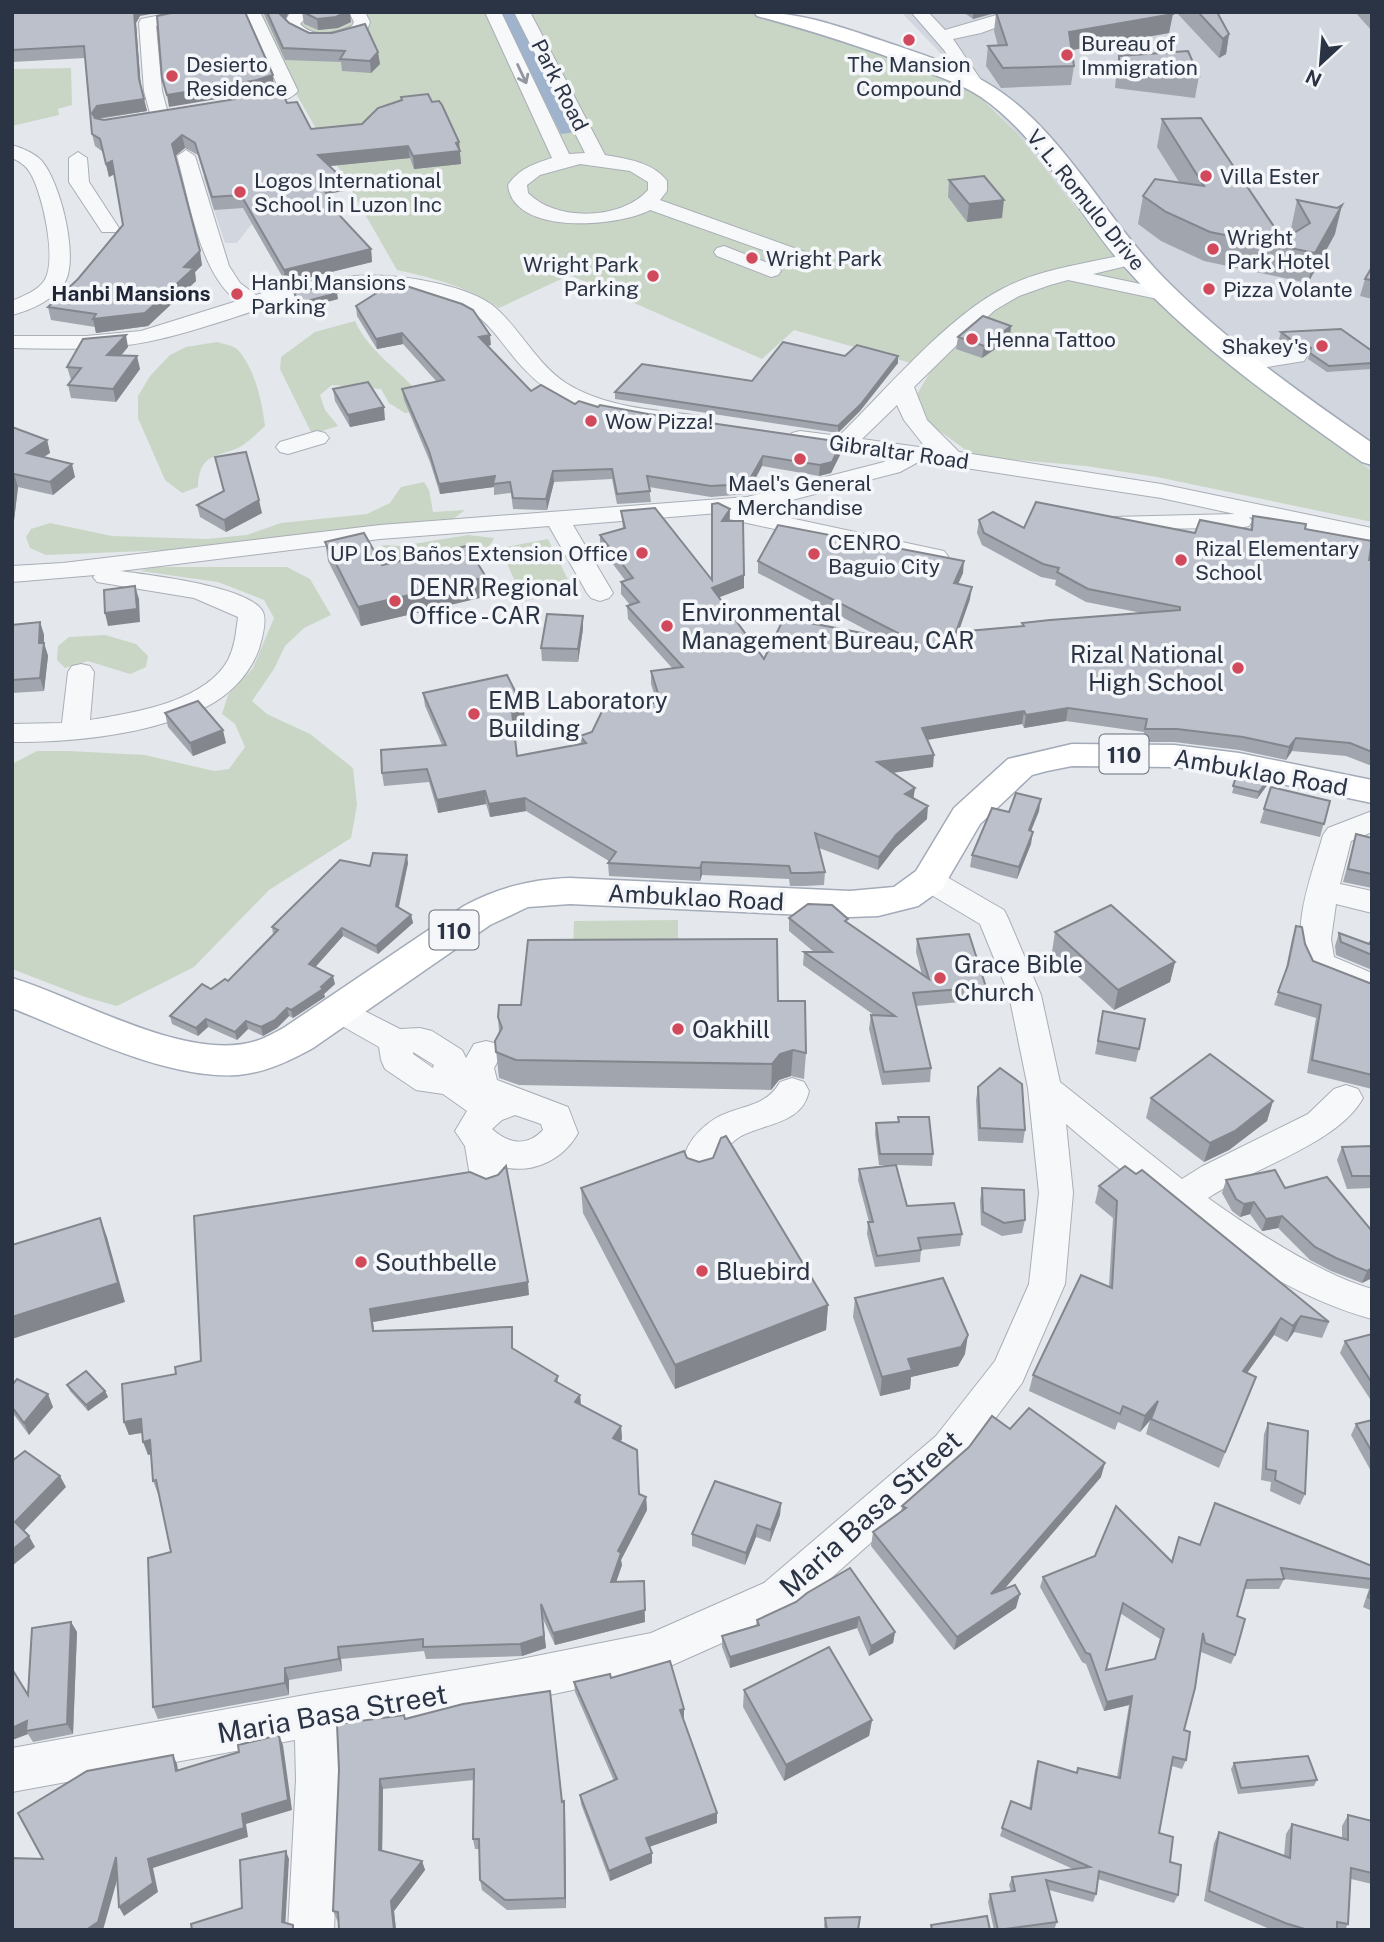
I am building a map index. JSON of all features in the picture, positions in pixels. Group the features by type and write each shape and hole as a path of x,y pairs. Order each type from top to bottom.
{"main road":[{"name":"V. L. Romulo Drive","path":"764,12 864,41 974,83 998,99 1026,127 1132,259 1167,295 1248,363 1372,456"},
{"name":"Ambuklao Road","path":"12,992 161,1049 225,1060 245,1059 270,1052 314,1029 478,914 515,898 541,892 570,891 850,904 878,903 905,897 929,880 967,816 1020,767 1046,760 1072,755 1174,756 1239,764 1372,792"}],"street":[{"path":"160,117 153,91 147,23 202,12"},
{"path":"224,106 272,98 289,90 252,12"},
{"path":"303,12 294,17 292,24 300,36 309,38 350,33 360,29 362,22 357,12"},
{"name":"Park Road","path":"493,12 562,160"},
{"name":"Park Road","path":"522,12 597,158"},
{"path":"947,41 1024,12"},
{"path":"923,16 948,15"},
{"path":"923,16 947,41 974,83"},
{"path":"947,41 995,35"},
{"path":"12,150 34,164 40,172 49,198 59,247 58,276 50,288 12,309"},
{"path":"187,156 219,266 232,287 253,303"},
{"path":"78,158 79,182 109,228"},
{"path":"597,158 632,164 653,177 657,186 654,194 647,202 626,212 593,217 558,216 539,210 525,202 519,192 520,182 528,173 543,165 562,160 597,158"},
{"path":"49,198 79,182"},
{"path":"626,212 774,259 647,202"},
{"path":"844,444 957,332 988,306 1027,286 1132,259"},
{"path":"1064,275 1167,295"},
{"path":"12,342 112,342 168,330 300,289 350,279 388,280 424,286 460,298 488,312 528,360 557,386 573,396 617,408 716,425"},
{"path":"1248,363 1296,356"},
{"path":"903,388 913,419 922,432 955,460"},
{"name":"Gibraltar Road","path":"780,435 1149,489 1372,535"},
{"path":"288,447 317,438"},
{"path":"12,574 380,532 556,517 710,508 777,498 892,467 914,455"},
{"path":"710,508 947,558"},
{"path":"1121,522 1240,521 1260,512"},
{"path":"556,517 600,593"},
{"path":"12,733 52,734 111,726 191,706 219,689 237,668 244,653 251,629 251,614 233,601 165,584 63,570"},
{"path":"75,731 81,672"},
{"path":"1372,821 1338,835 1323,890 1314,949 1321,964 1372,986"},
{"name":"Maria Basa Street","path":"12,1770 316,1714 516,1681 653,1653 779,1597 950,1448 1009,1371 1047,1284 1056,1193 1045,1088 1025,995 993,918 929,880"},
{"path":"1323,890 1372,902"},
{"path":"339,1010 395,1041 397,1060 428,1081 450,1081 502,1106 535,1106 556,1116 561,1133 550,1147 537,1154 518,1156 501,1153 484,1160 472,1131 480,1117 502,1106"},
{"path":"486,1053 477,1068 482,1088 502,1106"},
{"path":"1045,1088 1180,1199 1260,1251 1319,1283 1372,1304"},
{"path":"700,1171 703,1149 730,1127 762,1117 790,1100 792,1091"},
{"path":"1180,1199 1213,1177 1320,1123 1346,1098"},
{"path":"310,1930 318,1780 316,1714"}],"shaded area":[{"path":"901,12 1372,12 1372,470 1285,407 1130,277 1017,133"},
{"name":"Logos International School in Luzon Inc","path":"255,169 283,207 250,226 237,243 225,243 203,177"}],"green space":[{"name":"Wright Park","path":"259,12 755,12 868,48 977,94 1017,133 1130,277 1285,407 1372,471 1372,522 1157,477 1086,466 974,456 919,416 917,394 932,369 794,330 762,359 570,275 499,308 450,284 397,270 271,50"},
{"path":"71,68 72,105 58,109 59,115 12,126 12,69"},
{"path":"355,321 368,342 420,395 419,411 405,413 389,403 381,389 332,385 320,395 325,410 338,426 312,434 280,369 281,357 315,332"},
{"path":"217,342 236,348 244,358 260,396 265,426 242,446 209,459 201,469 198,487 182,493 165,480 138,418 138,396 150,376 170,355 186,347"},
{"path":"424,482 429,490 433,512 465,510 452,520 169,550 46,555 30,548 26,537 31,529 50,523 112,536 206,539 247,535 281,523 367,514 390,503 401,487"},
{"path":"468,535 494,538 477,555 463,560 388,574 376,551 384,545 401,546"},
{"path":"548,539 574,592 524,601 500,548"},
{"path":"152,567 287,567 310,579 331,615 304,628 285,646 274,669 252,701 267,714 310,734 353,768 357,805 351,838 269,890 194,967 117,1006 85,997 12,969 12,764 37,751 68,751 145,755 214,771 229,769 245,747 235,724 222,714 228,695 253,668 274,618 264,600 218,582 140,571"},
{"path":"105,635 136,644 148,656 146,667 130,674 88,661 65,668 57,660 58,646 69,637"},
{"path":"678,920 678,952 573,953 574,921"}],"water":[{"path":"499,12 515,12 577,132 561,134"}],"building":[{"path":"12,12 134,12 139,79 144,99 97,106 92,113 95,118 104,120 281,90 287,103 297,102 311,129 362,124 378,108 402,100 401,97 428,94 432,102 439,101 442,105 459,142 456,143 460,151 413,156 408,146 318,155 342,178 319,182 341,217 371,249 284,270 241,195 212,197 195,143 182,135 172,144 200,251 184,267 194,268 145,313 93,319 96,314 48,307 78,279 123,225 112,161 106,164 100,139 92,134 84,46 12,50"},
{"path":"176,12 245,12 273,75 167,95 162,78 157,16"},
{"path":"267,12 281,12 289,23 309,33 332,33 365,24 378,52 370,61 340,59 345,51 283,48"},
{"path":"303,12 346,12 336,17 317,19"},
{"path":"996,12 1173,14 1069,32 1074,66 1003,68 988,46 1007,45"},
{"path":"1198,12 1217,12 1229,34 1223,39"},
{"path":"1188,51 1199,76 1119,67 1119,56"},
{"path":"1201,118 1283,240 1310,223 1297,200 1337,208 1342,205 1315,253 1210,232 1166,212 1143,196 1155,179 1204,186 1162,119"},
{"path":"984,176 1004,200 969,204 949,180"},
{"path":"1372,267 1372,280 1365,279"},
{"path":"394,282 473,310 490,335 479,337 531,391 541,385 575,404 579,401 598,407 600,405 842,442 832,462 820,465 763,456 747,484 711,486 647,476 650,491 617,494 612,469 553,471 546,499 541,499 513,498 510,482 493,484 495,476 439,484 429,451 402,389 444,380 402,333 376,339 356,306"},
{"path":"329,285 337,293 300,303 294,293"},
{"path":"983,316 1011,326 984,346 958,337"},
{"name":"Shakey's","path":"1341,329 1372,351 1372,363 1329,366 1310,353 1311,348 1306,342 1293,341 1281,332"},
{"path":"126,335 107,355 137,356 113,389 68,385 81,368 67,367 83,339"},
{"path":"783,342 845,356 857,345 898,356 861,404 838,426 615,392 642,364 752,381"},
{"path":"368,382 384,407 348,415 333,389"},
{"path":"12,427 47,440 27,453 72,464 50,482 14,474 12,491"},
{"path":"246,452 259,500 224,520 197,505 224,491 215,457"},
{"path":"1036,502 1195,533 1200,520 1252,530 1253,516 1306,524 1305,529 1372,541 1369,560 1372,560 1372,752 1350,743 1296,738 1289,747 1243,737 1177,729 1145,729 1147,719 1068,708 1026,715 1024,711 922,728 934,755 877,762 915,788 905,794 928,806 896,835 879,857 815,833 825,872 806,873 791,873 789,866 702,862 700,868 608,863 616,852 525,798 489,804 485,791 437,800 427,769 382,773 381,750 446,745 423,693 507,675 524,709 512,712 517,756 586,743 580,736 592,732 605,705 661,703 651,671 683,667 627,606 639,602 621,582 633,578 600,535 625,528 621,511 655,508 712,580 712,504 718,503 730,509 722,521 743,521 744,575 712,588 764,659 784,618 919,644 758,561 778,525 964,561 954,583 972,587 956,632 1024,626 1022,623 1050,620 1180,610 1180,607 1088,589 1057,572 1059,568 1043,564 984,533 979,520 993,512 1024,528"},
{"path":"364,533 382,565 467,546 486,577 358,607 325,542"},
{"path":"135,586 137,609 105,613 104,590"},
{"path":"547,614 583,616 578,649 541,648"},
{"path":"40,622 39,643 44,643 40,678 12,680 12,625"},
{"path":"198,701 223,730 190,743 165,713"},
{"path":"1238,771 1270,777 1259,792 1233,786"},
{"path":"1271,787 1330,801 1324,824 1264,809"},
{"path":"1016,793 1041,799 1029,830 1033,832 1019,867 972,855 992,808 1009,812"},
{"path":"1356,834 1372,838 1372,874 1348,869"},
{"path":"373,853 407,855 396,906 411,915 376,946 342,928 309,964 333,976 321,987 323,989 291,1010 287,1008 275,1020 261,1027 246,1021 235,1032 206,1019 196,1028 170,1016 202,984 211,989 225,979 228,981 278,930 272,927 340,860 370,866"},
{"path":"808,904 832,905 848,919 845,921 929,979 917,939 969,934 986,987 913,993 931,1068 884,1072 871,1015 895,1016 804,952 832,952 789,918"},
{"path":"1111,905 1175,962 1118,990 1055,932"},
{"path":"1296,926 1302,927 1305,944 1313,961 1372,984 1372,1075 1312,1060 1321,1005 1278,992 1288,965"},
{"path":"1339,933 1369,944 1372,939 1372,955 1341,942"},
{"name":"Oakhill","path":"777,939 778,1001 805,1001 806,1053 793,1050 780,1054 772,1064 516,1060 496,1052 495,1041 502,1028 498,1017 499,1005 521,1005 528,940"},
{"path":"1103,1011 1145,1019 1139,1049 1098,1041"},
{"path":"1210,1054 1273,1101 1235,1131 1210,1143 1151,1098"},
{"path":"1000,1068 1022,1084 1025,1130 980,1128 978,1087"},
{"path":"898,1117 929,1117 933,1154 880,1154 876,1123 899,1122"},
{"name":"Bluebird","path":"726,1136 828,1305 675,1365 581,1188 684,1151 687,1158 699,1162 713,1158 721,1138"},
{"path":"1372,1146 1372,1176 1352,1176 1342,1147"},
{"path":"896,1165 907,1206 954,1203 962,1234 918,1238 921,1250 877,1256 868,1222 873,1222 859,1169"},
{"path":"506,1166 528,1282 370,1309 373,1331 512,1327 512,1348 558,1376 555,1381 580,1395 575,1402 621,1426 613,1438 637,1450 639,1494 646,1497 618,1551 621,1553 611,1582 644,1581 645,1610 553,1633 541,1604 544,1636 520,1644 423,1647 423,1639 338,1647 339,1659 285,1668 285,1683 153,1707 148,1558 171,1552 156,1480 153,1481 150,1440 143,1442 141,1419 124,1422 122,1384 176,1374 175,1367 201,1361 194,1216 470,1172 486,1179 498,1175"},
{"path":"1125,1166 1136,1174 1142,1170 1329,1322 1301,1316 1293,1326 1281,1318 1243,1371 1256,1377 1225,1452 1151,1419 1158,1401 1145,1416 1123,1406 1120,1414 1033,1375 1081,1275 1112,1288 1117,1201 1099,1186"},
{"path":"1275,1170 1285,1188 1327,1177 1372,1231 1372,1268 1367,1271 1315,1247 1282,1216 1266,1219 1254,1202 1244,1204 1236,1199 1226,1180"},
{"path":"982,1188 1024,1190 1025,1220 1004,1223 983,1212"},
{"path":"100,1218 118,1283 12,1317 12,1245"},
{"path":"943,1278 968,1335 961,1347 908,1359 912,1370 882,1377 855,1298"},
{"path":"1372,1334 1372,1383 1345,1341"},
{"path":"86,1371 105,1391 86,1405 67,1385"},
{"path":"17,1379 48,1394 24,1423 12,1407 12,1385"},
{"path":"1029,1408 1105,1463 991,1594 1015,1585 1020,1594 957,1637 873,1532 906,1508 902,1506 969,1447 992,1416 1010,1429"},
{"path":"1372,1420 1372,1452 1356,1424"},
{"path":"1268,1423 1308,1431 1305,1494 1275,1480 1276,1471 1266,1469"},
{"path":"25,1451 60,1476 15,1522 29,1536 12,1550 12,1461"},
{"path":"715,1481 781,1503 771,1530 757,1525 746,1553 692,1534"},
{"path":"1215,1503 1372,1566 1372,1579 1281,1568 1284,1579 1247,1580 1237,1616 1245,1619 1235,1655 1205,1643 1203,1633 1195,1688 1184,1730 1190,1732 1186,1760 1173,1757 1159,1833 1173,1837 1170,1862 1181,1865 1178,1895 1099,1871 1096,1894 1046,1880 1057,1922 998,1930 990,1894 1015,1891 1012,1877 1090,1867 1002,1828 1011,1801 1031,1809 1038,1761 1077,1773 1078,1768 1120,1778 1132,1696 1107,1702 1090,1654 1086,1653 1043,1577 1095,1556 1116,1506 1172,1562 1179,1537 1200,1545","holes":["1123,1603 1164,1629 1155,1659 1106,1670"]},
{"path":"850,1568 895,1632 871,1646 859,1617 730,1657 722,1636 759,1625 757,1620 796,1602"},
{"path":"71,1622 67,1724 26,1731 27,1721 12,1728 12,1669 28,1695 32,1628"},
{"path":"829,1647 872,1720 786,1765 744,1690"},
{"path":"670,1661 684,1709 680,1710 717,1813 646,1838 652,1853 609,1871 580,1795 617,1779 574,1682 610,1674 611,1678"},
{"path":"550,1691 562,1802 564,1801 565,1898 505,1900 480,1880 479,1839 473,1839 474,1769 380,1779 379,1850 422,1861 391,1901 394,1930 339,1930 338,1912 333,1911 339,1770 337,1724 404,1715 405,1719 463,1704"},
{"path":"279,1735 288,1800 242,1814 244,1828 148,1859 153,1883 119,1907 116,1857 98,1922 86,1930 12,1930 12,1858 43,1859 18,1813 87,1771 173,1755 176,1771 239,1752 238,1745"},
{"path":"1308,1756 1317,1780 1241,1788 1234,1763"},
{"path":"1348,1815 1372,1821 1372,1873 1351,1868 1348,1924 1337,1922 1337,1930 1308,1930 1209,1891 1219,1832 1290,1858 1292,1824 1348,1840"},
{"path":"286,1851 282,1922 293,1925 293,1930 192,1930 191,1924 242,1908 240,1860"},
{"path":"987,1916 990,1930 932,1930 931,1925"},
{"path":"860,1917 858,1930 827,1930 825,1918"}],"place":[{"name":"The Mansion Compound","path":"909,40"},
{"name":"Bureau of Immigration","path":"1067,55"},
{"name":"Desierto Residence","path":"172,76"},
{"name":"Villa Ester","path":"1206,176"},
{"name":"Logos International School in Luzon Inc","path":"240,192"},
{"name":"Wright Park Hotel","path":"1213,249"},
{"name":"Wright Park","path":"752,258"},
{"name":"Wright Park Parking","path":"653,276"},
{"name":"Pizza Volante","path":"1209,289"},
{"name":"Hanbi Mansions Parking","path":"237,294"},
{"name":"Henna Tattoo","path":"972,339"},
{"name":"Shakey's","path":"1322,346"},
{"name":"Wow Pizza!","path":"591,421"},
{"name":"Mael's General Merchandise","path":"800,459"},
{"name":"UP Los Baños Extension Office","path":"642,553"},
{"name":"CENRO Baguio City","path":"814,554"},
{"name":"Rizal Elementary School","path":"1181,560"},
{"name":"DENR Regional Office - CAR","path":"395,601"},
{"name":"Environmental Management Bureau, CAR","path":"667,626"},
{"name":"Rizal National High School","path":"1238,668"},
{"name":"EMB Laboratory Building","path":"474,714"},
{"name":"Grace Bible Church","path":"940,978"},
{"name":"Oakhill","path":"678,1029"},
{"name":"Southbelle","path":"361,1262"},
{"name":"Bluebird","path":"702,1271"}],"district":[{"name":"Hanbi Mansions","path":"131,293"}]}
